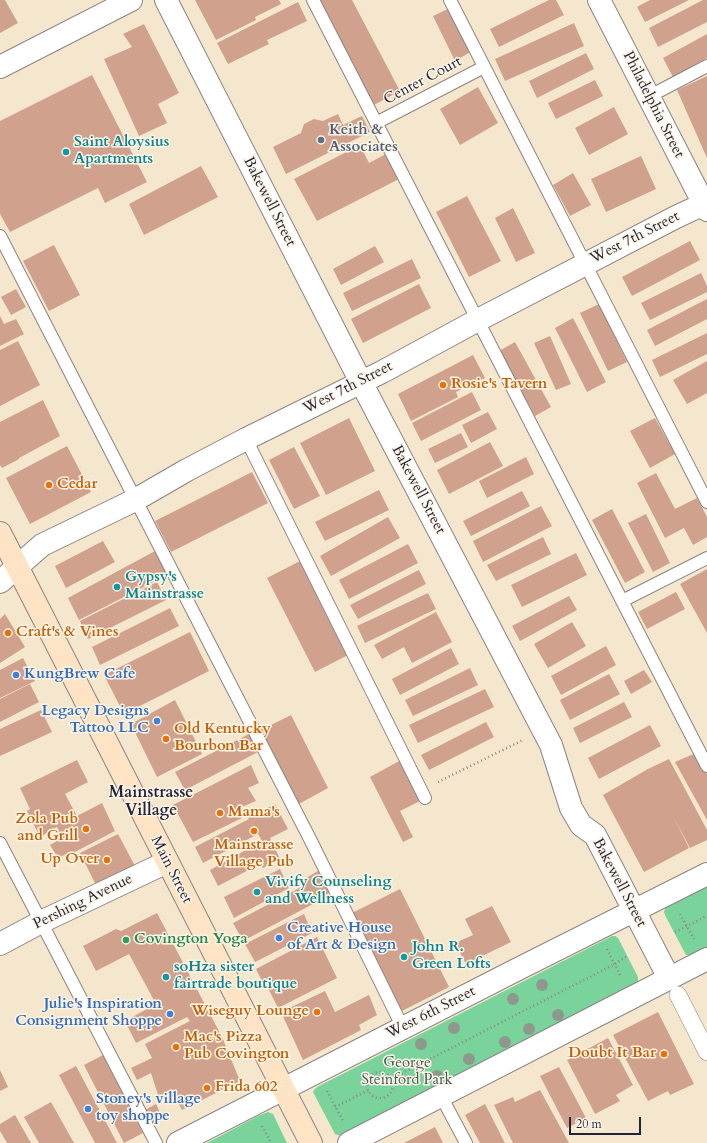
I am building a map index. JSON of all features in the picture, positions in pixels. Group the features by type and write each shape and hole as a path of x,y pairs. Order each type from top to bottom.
{"main road":[{"name":"Main Street","path":"0,533 311,1143"}],"street":[{"path":"0,67 131,0"},
{"name":"Bakewell Street","path":"166,0 361,382 551,745 571,808 581,825 595,835 673,987"},
{"name":"Philadelphia Street","path":"599,0 705,207"},
{"name":"West 7th Street","path":"0,582 42,545 135,500 187,470 246,439 382,372 478,320 676,217 705,207"},
{"name":"Pershing Avenue","path":"0,944 41,922 167,862"},
{"name":"West 6th Street","path":"178,1143 707,874"},
{"path":"347,1135 441,1096 673,987 702,952"},
{"path":"673,987 707,1052"}],"lane":[{"path":"313,0 707,766"},
{"path":"450,0 707,502"},
{"path":"648,96 707,66"},
{"name":"Center Court","path":"376,123 484,67"},
{"path":"0,236 311,841 403,1028"},
{"path":"246,439 423,794"},
{"path":"622,601 707,558"},
{"path":"0,843 156,1143"},
{"path":"441,1096 466,1143"}],"path":[{"path":"423,794 524,739"},
{"path":"677,909 702,952"},
{"path":"675,932 707,916"},
{"path":"606,947 624,984"},
{"path":"391,1079 627,956"},
{"path":"381,1073 385,1074 391,1079 391,1091 386,1096 378,1098 371,1094 369,1090 367,1087 368,1082 372,1075 381,1073"},
{"path":"326,1090 347,1135"},
{"path":"335,1107 369,1090"},
{"path":"261,1122 271,1142 266,1143"}],"green space":[{"path":"707,886 707,948 693,955 686,955 664,912 667,906"},
{"name":"George Steinford Park","path":"612,936 618,938 638,977 638,983 341,1136 335,1134 313,1092 317,1087"},
{"path":"268,1112 273,1114 287,1143 207,1143 258,1116"}],"building":[{"path":"0,0 5,0 18,23 0,33"},
{"path":"195,0 279,0 281,4 255,17 256,20 216,40"},
{"path":"320,0 352,0 400,91 374,105"},
{"path":"549,0 556,0 564,15 499,47 490,29"},
{"path":"650,0 689,0 645,22 637,7"},
{"path":"703,0 707,0 707,22 658,47 649,28"},
{"path":"298,2 307,21 267,40 269,44 228,64 217,43"},
{"path":"450,8 472,51 455,61 433,16"},
{"path":"574,23 584,46 505,81 495,59"},
{"path":"144,24 179,93 158,104 167,123 139,136 104,59 132,47 123,34"},
{"path":"707,34 707,58 673,77 663,58"},
{"path":"586,53 594,69 537,98 529,81"},
{"name":"Saint Aloysius Apartments","path":"92,75 147,182 105,203 98,188 10,232 0,214 0,121"},
{"path":"707,76 707,158 677,90"},
{"path":"595,80 603,96 556,119 548,103"},
{"path":"478,87 498,123 460,145 440,109"},
{"path":"614,107 628,134 589,155 575,128"},
{"name":"Keith & Associates","path":"338,114 343,125 362,116 370,132 286,174 273,147 301,133 304,124 314,119 323,121"},
{"path":"360,145 369,163 386,154 399,179 317,221 294,179"},
{"path":"641,156 656,189 606,212 591,179"},
{"path":"201,166 218,197 144,235 129,204"},
{"path":"573,173 591,205 570,216 553,185"},
{"path":"467,196 501,261 469,277 436,212"},
{"path":"513,208 535,253 516,262 495,218"},
{"path":"690,241 700,260 632,296 622,277"},
{"path":"54,245 80,295 49,311 23,261"},
{"path":"375,246 384,262 341,285 333,269"},
{"path":"412,259 421,278 352,311 343,293"},
{"path":"701,273 707,286 707,292 650,320 641,303"},
{"path":"419,284 431,308 363,343 351,319"},
{"path":"16,289 26,307 11,315 1,297"},
{"path":"707,299 707,319 655,346 647,330"},
{"path":"599,304 627,362 608,371 580,313"},
{"path":"0,316 4,324 16,319 24,334 0,346"},
{"path":"573,318 606,382 587,392 555,328"},
{"path":"707,333 707,354 660,377 652,360"},
{"path":"550,336 571,384 556,390 534,343"},
{"path":"18,341 40,385 0,406 0,350"},
{"path":"515,342 551,407 535,416 499,351"},
{"name":"Rosie's Tavern","path":"473,355 485,378 456,392 458,397 411,421 398,394"},
{"path":"707,361 707,393 687,404 673,380"},
{"path":"472,392 481,410 421,441 412,423"},
{"path":"43,400 60,436 2,468 0,465 0,422"},
{"path":"488,412 497,429 471,443 462,425"},
{"path":"349,418 375,471 326,495 300,443"},
{"path":"655,418 675,454 650,468 630,431"},
{"path":"461,433 468,447 435,463 428,449"},
{"path":"490,442 503,466 449,494 437,470"},
{"name":"Cedar","path":"67,446 91,492 30,524 6,478"},
{"path":"294,447 320,496 294,509 269,460"},
{"path":"526,457 534,474 487,498 479,481"},
{"path":"252,472 268,503 171,552 155,521"},
{"path":"656,473 675,509 697,498 707,517 707,537 693,545 684,528 665,538 637,483"},
{"path":"379,490 389,510 325,541 315,522"},
{"path":"522,491 530,506 471,536 463,521"},
{"path":"541,506 552,526 483,562 473,541"},
{"path":"612,509 645,572 625,583 592,520"},
{"path":"646,514 670,563 653,572 628,523"},
{"path":"388,517 400,538 331,576 320,556"},
{"path":"543,537 551,554 496,581 487,565"},
{"path":"103,541 115,562 66,588 55,566"},
{"path":"408,544 418,563 349,599 339,580"},
{"name":"Gypsy's Mainstrasse","path":"155,551 167,575 79,620 68,598"},
{"path":"576,553 587,575 522,607 511,585"},
{"path":"300,561 348,655 315,672 267,578"},
{"path":"707,569 707,633 680,584"},
{"path":"419,570 426,584 358,619 350,605"},
{"path":"157,582 166,600 88,639 80,621"},
{"path":"676,592 685,609 647,629 638,612"},
{"path":"428,593 436,609 365,643 357,626"},
{"path":"569,596 577,610 520,641 512,626"},
{"path":"170,608 179,626 100,665 92,647"},
{"path":"436,612 452,642 412,663 404,647 382,659 374,645"},
{"name":"Craft's & Vines","path":"5,614 25,647 0,663 0,619"},
{"path":"572,622 586,646 548,668 534,644"},
{"path":"190,632 209,671 124,714 104,675"},
{"path":"606,646 616,665 561,695 551,676"},
{"path":"451,648 459,664 400,695 392,679"},
{"name":"KungBrew Cafe","path":"23,658 35,681 0,698 0,670"},
{"path":"470,668 478,685 413,716 405,700"},
{"path":"644,670 652,682 631,694 624,681"},
{"path":"609,674 620,694 570,720 560,700"},
{"path":"30,684 39,702 0,722 0,699"},
{"path":"485,689 494,707 418,743 409,725"},
{"path":"175,700 202,754 157,777 131,724"},
{"path":"624,702 632,717 580,743 573,728"},
{"path":"41,710 52,732 0,756 0,729"},
{"path":"291,715 328,788 297,805 259,731"},
{"path":"486,722 494,737 429,770 421,755"},
{"path":"650,725 661,746 599,779 588,758"},
{"path":"249,734 258,752 185,790 175,772"},
{"path":"696,753 707,774 707,820 675,762"},
{"path":"669,759 707,830 707,840 690,848 673,816 689,848 644,872 603,795 648,769"},
{"path":"77,760 88,782 65,794 77,816 102,803 115,831 71,854 70,852 58,858 50,845 62,838 57,827 40,837 27,811 30,809 20,788"},
{"path":"401,760 422,800 400,811 413,837 403,842 370,777"},
{"path":"251,765 259,783 248,788 256,801 237,809 242,818 193,842 173,805"},
{"path":"275,804 288,829 270,838 280,859 263,868 260,864 218,886 210,870 262,841 258,834 203,863 195,847"},
{"name":"Up Over","path":"118,834 135,866 96,885 80,853"},
{"name":"Vivify Counseling and Wellness","path":"280,869 289,888 234,918 224,897"},
{"path":"318,871 329,893 312,902 313,904 243,941 233,923 303,886 301,881"},
{"name":"John R. Green Lofts","path":"400,889 449,987 402,1011 352,913"},
{"name":"John R. Green Lofts","path":"492,906 511,942 466,964 455,943 473,935 465,919"},
{"path":"157,913 222,1037 240,1081 182,1110 174,1095 160,1101 151,1073 137,1080 131,1068 152,1058 145,1044 190,1021 187,1017 136,1043 125,1021 156,1004 129,954 96,971 83,946 116,929 121,931"},
{"name":"Creative House of Art & Design","path":"304,914 312,933 255,962 245,944"},
{"path":"317,937 337,978 278,1008 267,986 265,987 256,969"},
{"path":"325,991 335,1012 369,995 377,1015 359,1025 361,1030 303,1060 281,1012"},
{"path":"658,1012 694,1084 670,1095 668,1091 648,1101 613,1035"},
{"path":"608,1038 633,1085 616,1095 620,1101 595,1114 567,1060"},
{"path":"103,1055 143,1133 124,1143 84,1065"},
{"name":"Stoney's village toy shoppe","path":"76,1066 117,1143 95,1143 59,1075"},
{"path":"559,1067 586,1118 567,1128 540,1076"},
{"path":"0,1070 8,1087 0,1091"},
{"path":"540,1090 569,1143 513,1143 494,1105 513,1097 515,1102"},
{"path":"51,1102 74,1143 39,1143 24,1117"},
{"path":"156,1104 163,1119 152,1125 145,1110"},
{"path":"485,1104 505,1143 480,1143 465,1115"},
{"path":"15,1115 31,1143 7,1143 0,1131 0,1124"},
{"path":"435,1127 443,1143 404,1143"}],"place":[{"name":"Keith & Associates","path":"321,140"},
{"name":"Saint Aloysius Apartments","path":"66,152"},
{"name":"Rosie's Tavern","path":"443,385"},
{"name":"Cedar","path":"49,485"},
{"name":"Gypsy's Mainstrasse","path":"117,587"},
{"name":"Craft's & Vines","path":"8,633"},
{"name":"KungBrew Cafe","path":"16,675"},
{"name":"Legacy Designs Tattoo LLC","path":"157,721"},
{"name":"Old Kentucky Bourbon Bar","path":"166,739"},
{"name":"Mama's","path":"220,813"},
{"name":"Zola Pub and Grill","path":"86,829"},
{"name":"Mainstrasse Village Pub","path":"254,831"},
{"name":"Up Over","path":"107,860"},
{"name":"Vivify Counseling and Wellness","path":"257,892"},
{"name":"Creative House of Art & Design","path":"279,938"},
{"name":"Covington Yoga","path":"126,940"},
{"name":"John R. Green Lofts","path":"404,957"},
{"name":"soHza sister fairtrade boutique","path":"166,977"},
{"name":"Wiseguy Lounge","path":"317,1012"},
{"name":"Julie's Inspiration Consignment Shoppe","path":"170,1014"},
{"name":"Mac's Pizza Pub Covington","path":"176,1047"},
{"name":"Doubt It Bar","path":"664,1054"},
{"name":"Frida 602","path":"207,1088"},
{"name":"Stoney's village toy shoppe","path":"88,1109"}],"district":[{"name":"Mainstrasse Village","path":"151,802"}]}
